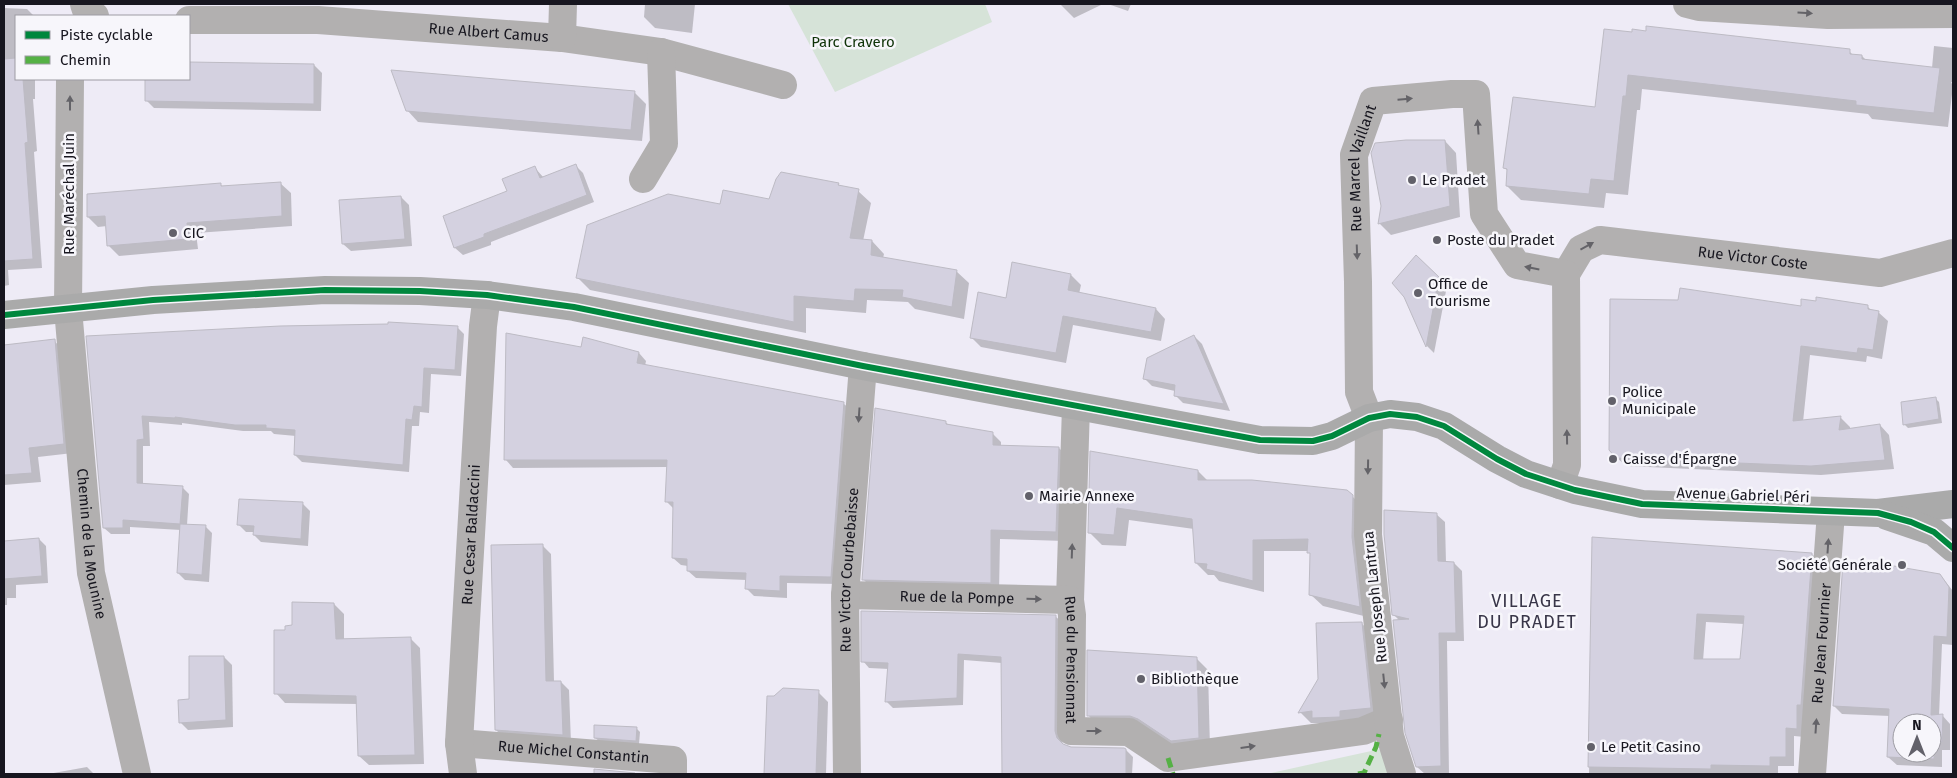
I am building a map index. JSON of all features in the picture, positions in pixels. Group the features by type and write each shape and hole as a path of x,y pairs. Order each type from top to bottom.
{"main road":[{"name":"Avenue Gabriel Péri","path":"4,315 237,294 325,290 420,291 487,295 574,308 863,366 1260,440 1313,441 1332,436 1369,418 1390,414 1417,417 1444,426 1526,474 1575,490 1642,504 1878,513 1953,504"},
{"name":"Avenue Gabriel Péri","path":"1878,513 1911,522 1934,532 1953,548"},
{"path":"1953,520 1951,529 1953,543"}],"street":[{"path":"562,38 563,4"},
{"path":"1687,4 1699,7 1828,15 1951,12"},
{"name":"Rue Albert Camus","path":"190,20 318,12 562,38 661,52 783,85"},
{"path":"643,179 664,144 661,52"},
{"name":"Rue Maréchal Juin","path":"68,309 70,80"},
{"name":"Rue Marcel Vaillant","path":"1369,418 1359,392 1354,155 1373,101 1476,94 1484,214 1517,265 1566,274"},
{"name":"Rue Victor Coste","path":"1566,274 1581,249 1600,240 1880,273 1953,253"},
{"path":"1560,485 1567,465 1566,274"},
{"name":"Rue Cesar Baldaccini","path":"463,774 459,743 483,326 487,295"},
{"name":"Chemin de la Mounine","path":"68,309 91,573 137,774"},
{"name":"Rue Victor Courbebaisse","path":"847,774 846,594 863,366"},
{"name":"Rue du Pensionnat","path":"1076,406 1070,600 1072,615 1071,731 1129,732 1168,758 1389,728"},
{"name":"Rue Joseph Lantrua","path":"1369,418 1368,536 1389,728 1402,774"},
{"name":"Rue Jean Fournier","path":"1812,774 1831,512"},
{"name":"Rue de la Pompe","path":"846,594 1070,600"},
{"name":"Rue Michel Constantin","path":"459,743 673,760 673,774"}],"green space":[{"name":"Parc Cravero","path":"788,4 985,4 992,22 835,92"},
{"path":"1385,748 1395,774 1266,774"}],"building":[{"path":"1646,26 1850,49 1850,54 1862,55 1862,59 1940,68 1934,113 1856,105 1856,101 1628,75 1626,96 1623,96 1614,181 1591,179 1589,194 1506,186 1507,169 1503,168 1513,97 1595,107 1604,29 1632,32 1632,29 1646,31"},
{"path":"15,58 15,80 23,80 28,142 25,143 33,259 4,261 4,59"},
{"path":"190,62 314,64 314,104 145,101 145,80 190,80"},
{"path":"391,70 635,91 631,130 406,111"},
{"name":"Le Pradet","path":"1406,140 1445,140 1450,206 1378,224 1381,206 1371,153 1375,143"},
{"path":"576,164 587,195 484,234 484,237 454,248 443,216 507,191 502,179 535,166 540,178"},
{"path":"781,172 839,183 838,185 859,189 850,238 872,240 871,255 957,270 952,307 902,297 903,290 855,289 854,301 794,296 794,322 576,278 587,225 668,194 720,204 723,190 769,199 776,179"},
{"path":"281,182 282,216 187,223 188,239 107,246 105,216 87,217 87,194 221,183 221,186"},
{"path":"401,196 405,239 342,244 339,200"},
{"name":"Office de Tourisme","path":"1416,255 1439,277 1426,347 1404,297 1392,283"},
{"path":"1012,262 1071,274 1068,290 1156,308 1151,332 1063,316 1056,353 970,338 978,292 1006,298"},
{"path":"1680,288 1801,306 1801,299 1816,301 1816,297 1868,305 1868,309 1879,311 1873,350 1858,348 1857,353 1801,346 1793,421 1841,416 1839,430 1880,424 1885,460 1811,466 1616,458 1609,450 1610,299 1678,300"},
{"path":"388,322 458,326 455,370 424,368 422,407 414,406 412,420 406,419 403,465 294,455 295,430 266,428 266,425 235,425 175,417 142,416 144,439 137,440 137,483 183,486 180,524 123,520 123,528 103,528 86,336 280,326 388,324"},
{"path":"506,333 581,347 583,337 639,352 637,363 844,402 831,577 780,576 780,591 745,589 746,573 687,571 687,559 672,558 673,502 665,502 667,460 504,460"},
{"path":"1194,335 1224,404 1174,396 1175,385 1143,379 1147,358"},
{"path":"55,339 64,444 29,448 32,473 4,475 4,345"},
{"path":"1936,397 1939,419 1903,425 1901,402"},
{"path":"875,408 946,421 946,424 993,432 993,445 1059,447 1056,532 991,530 991,583 862,580"},
{"path":"1090,451 1198,470 1198,480 1252,480 1347,490 1353,495 1352,537 1360,607 1309,595 1310,553 1307,553 1308,539 1253,540 1253,581 1206,569 1207,564 1195,563 1192,519 1117,508 1114,535 1088,533"},
{"path":"239,499 303,502 301,539 253,535 254,526 237,525"},
{"path":"1384,510 1437,513 1438,561 1454,562 1456,633 1439,633 1441,766 1416,767 1405,733 1393,620 1409,619 1392,615 1384,534"},
{"path":"180,524 206,525 202,575 177,573"},
{"path":"1592,537 1812,553 1801,705 1797,705 1797,729 1786,728 1786,757 1770,757 1770,766 1711,765 1711,769 1588,767","holes":["1697,614 1744,616 1740,659 1694,659"]},
{"path":"39,538 42,576 4,579 4,541"},
{"path":"543,544 546,681 561,681 563,735 495,730 491,545"},
{"path":"1843,562 1888,565 1940,574 1949,587 1947,637 1934,636 1931,713 1892,713 1892,757 1887,757 1889,709 1833,706"},
{"path":"292,602 334,603 336,639 411,637 415,755 358,756 356,696 274,694 274,630 285,630 285,626 292,625"},
{"path":"861,611 1056,615 1055,731 1057,738 1063,744 1071,747 1126,749 1126,774 1002,774 1001,657 958,654 957,698 885,702 888,663 861,662"},
{"path":"1362,622 1371,708 1340,711 1340,717 1312,718 1312,711 1298,713 1318,679 1316,623"},
{"name":"Bibliothèque","path":"1087,650 1197,657 1199,738 1171,741 1138,719 1130,716 1087,716"},
{"path":"189,656 224,656 226,720 179,723 178,700 189,699"},
{"path":"783,688 819,690 816,774 764,774 767,696 774,696"},
{"path":"594,725 637,727 636,741 594,738"},
{"path":"594,769 635,773 635,774 594,774"}],"marked path":[{"path":"1358,774 1364,773 1376,747 1379,734"},
{"path":"1168,758 1173,774"}],"cycle path":[{"path":"4,315 153,300 325,290 420,291 487,295 574,307 863,366 1260,440 1313,441 1332,436 1369,418 1390,414 1417,417 1444,426 1497,459 1526,474 1575,490 1642,504 1878,513 1911,522 1934,532 1953,548"}],"place":[{"name":"Le Pradet","path":"1412,180"},
{"name":"CIC","path":"173,233"},
{"name":"Poste du Pradet","path":"1437,240"},
{"name":"Office de Tourisme","path":"1418,293"},
{"name":"Police Municipale","path":"1612,401"},
{"name":"Caisse d'Épargne","path":"1613,459"},
{"name":"Mairie Annexe","path":"1029,496"},
{"name":"Société Générale","path":"1902,565"},
{"name":"Bibliothèque","path":"1141,679"},
{"name":"Le Petit Casino","path":"1591,747"}],"district":[{"name":"VILLAGE DU PRADET","path":"1527,611"}]}
